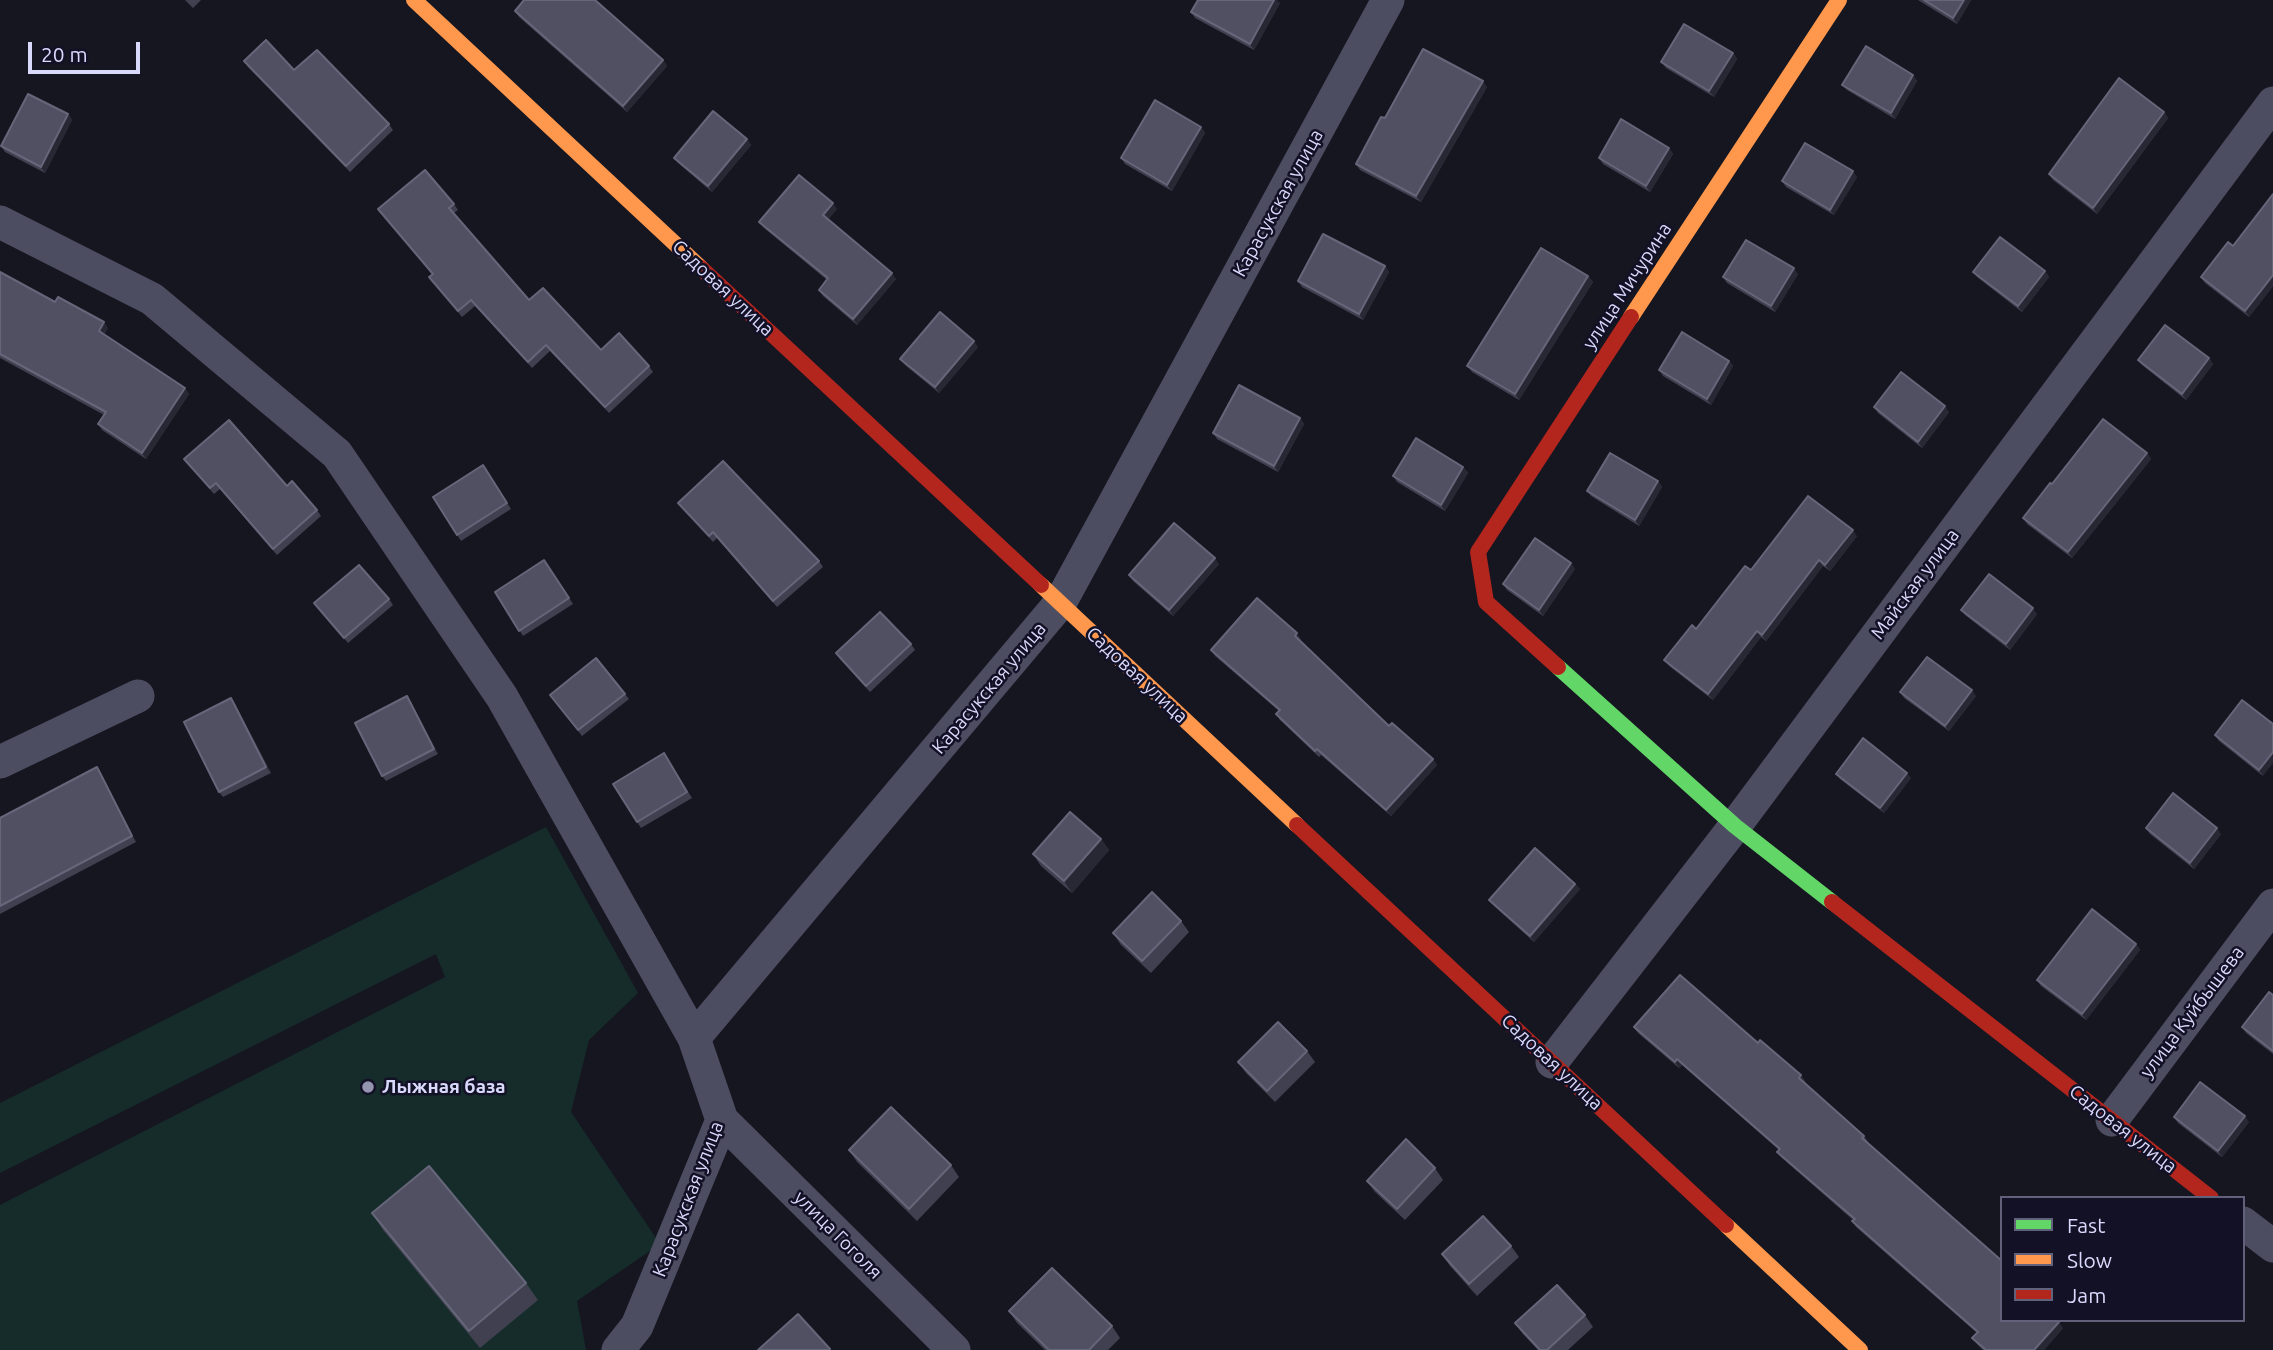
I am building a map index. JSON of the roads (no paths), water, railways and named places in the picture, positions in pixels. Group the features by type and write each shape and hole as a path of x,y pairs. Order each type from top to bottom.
{"street":[{"name":"Садовая улица","path":"414,0 1860,1350"},
{"name":"Карасукская улица","path":"618,1350 638,1326 723,1120 694,1038 1060,603 1388,0"},
{"name":"улица Мичурина","path":"1486,602 1478,552 1839,0"},
{"name":"Майская улица","path":"1552,1062 1735,826 2273,103"},
{"path":"0,222 152,299 337,454 502,697 694,1038"},
{"name":"Садовая улица","path":"1486,602 1735,826 2208,1196"},
{"path":"0,762 138,696"},
{"name":"улица Куйбышева","path":"2112,1120 2273,905"},
{"name":"улица Гоголя","path":"723,1120 954,1350"},
{"path":"2245,1225 2273,1246"}],"place":[{"name":"Лыжная база","path":"368,1087"}]}
